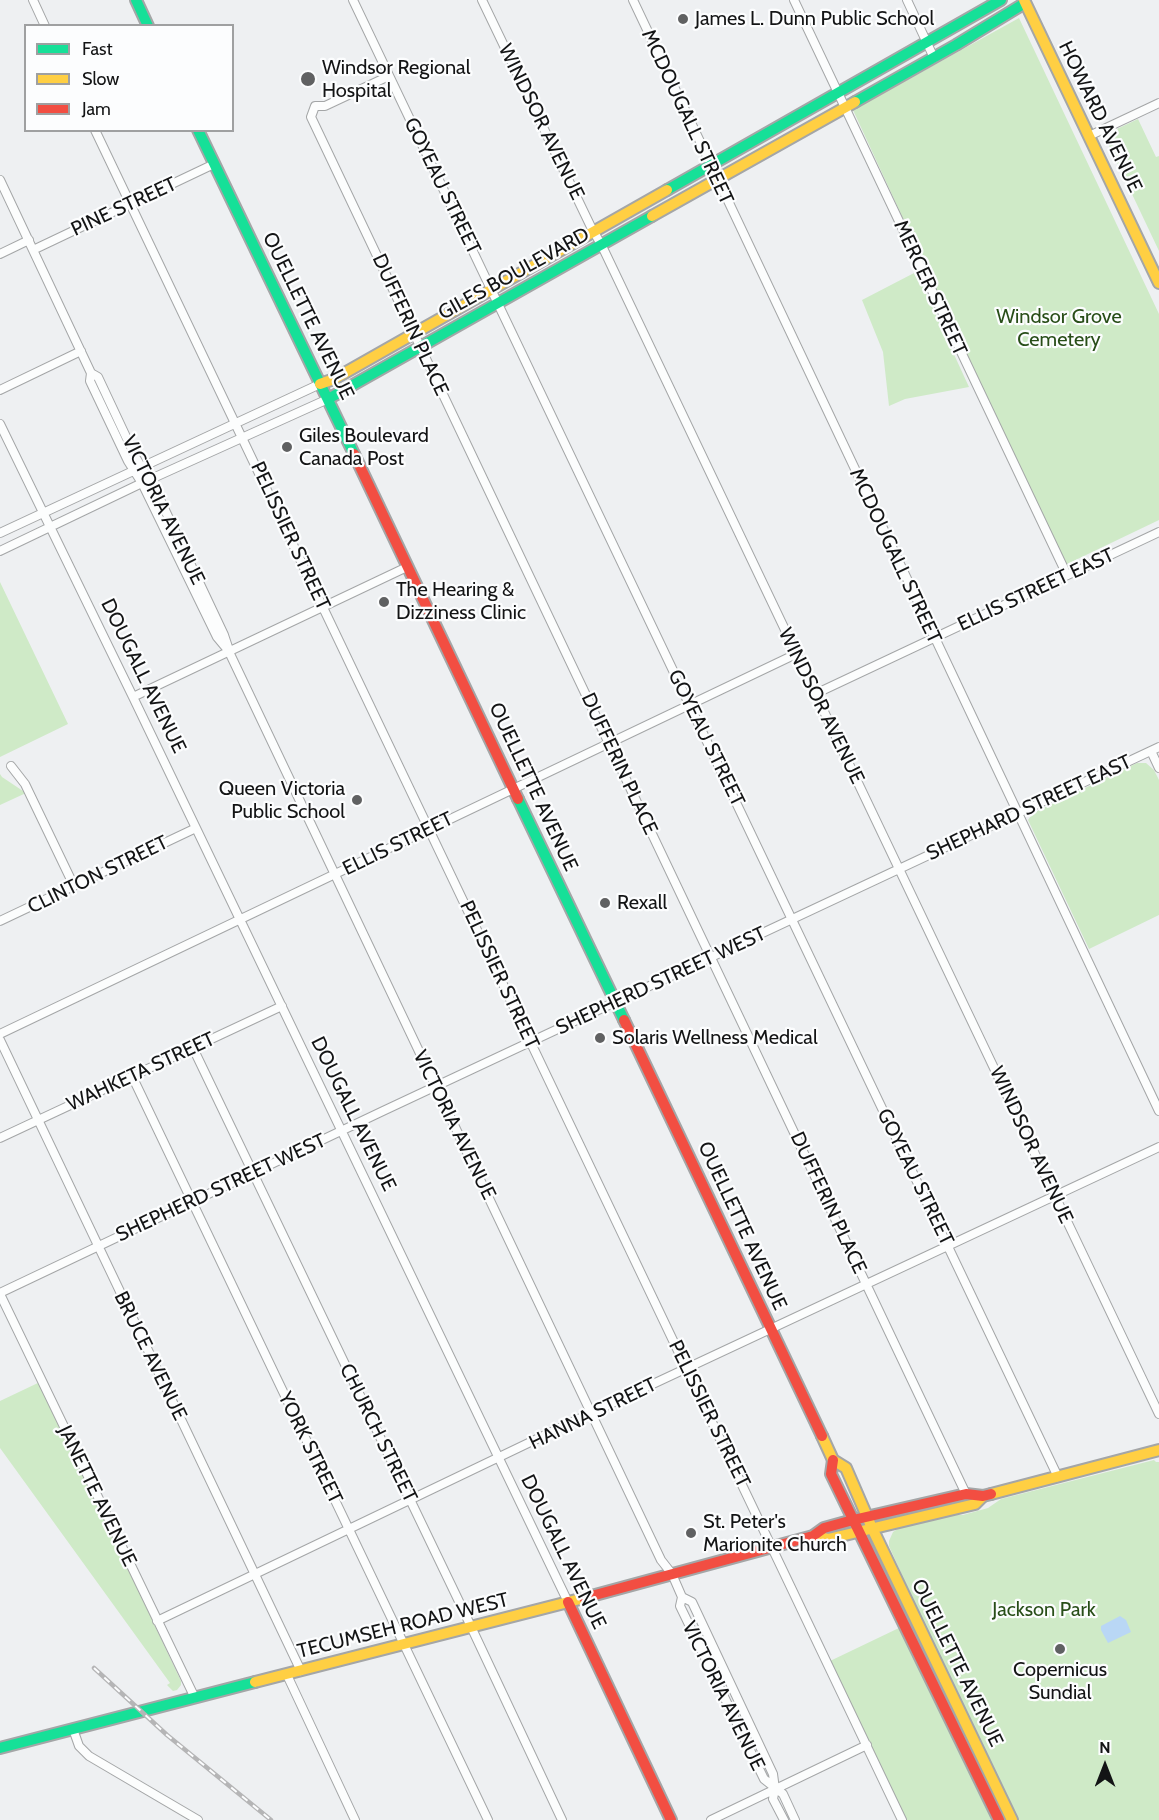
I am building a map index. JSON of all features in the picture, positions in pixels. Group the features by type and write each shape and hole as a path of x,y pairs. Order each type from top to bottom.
{"main road":[{"path":"136,0 147,24"},
{"name":"GILES BOULEVARD","path":"320,384 334,379 415,334 1001,0"},
{"name":"GILES BOULEVARD","path":"328,399 934,58 1027,1"},
{"name":"HOWARD AVENUE","path":"1027,1 1159,283"},
{"name":"OUELLETTE AVENUE","path":"199,132 833,1460 846,1468 872,1528 1012,1820"},
{"path":"983,1496 1159,1450"},
{"name":"OUELLETTE AVENUE","path":"833,1460 831,1474 999,1820"},
{"name":"TECUMSEH ROAD WEST","path":"0,1748 568,1602 813,1536 824,1528 853,1520 966,1494 983,1496"},
{"name":"TECUMSEH ROAD WEST","path":"813,1536 828,1539 858,1532 975,1504 983,1496"},
{"name":"DOUGALL AVENUE","path":"568,1602 671,1820"}],"street":[{"path":"33,0 44,24"},
{"name":"GOYEAU STREET","path":"353,0 1058,1477"},
{"name":"WINDSOR AVENUE","path":"482,0 602,246 1159,1414"},
{"name":"MCDOUGALL STREET","path":"633,0 1159,1111"},
{"name":"MERCER STREET","path":"794,0 1067,575"},
{"path":"907,0 934,58"},
{"name":"DUFFERIN PLACE","path":"389,76 325,106 315,106 312,117 966,1494"},
{"path":"1089,136 1159,103"},
{"name":"PELISSIER STREET","path":"96,132 902,1820"},
{"name":"PINE STREET","path":"33,250 214,164"},
{"name":"VICTORIA AVENUE","path":"0,180 91,373 90,381 217,637 228,650"},
{"path":"0,254 29,240"},
{"path":"0,390 81,351"},
{"name":"VICTORIA AVENUE","path":"91,373 98,376 136,458 150,479 224,636 228,650 661,1560 672,1574 682,1598 680,1606 764,1779 783,1794 795,1820"},
{"name":"GILES BOULEVARD","path":"0,533 320,384"},
{"name":"GILES BOULEVARD","path":"0,551 150,479 328,399"},
{"name":"DOUGALL AVENUE","path":"0,424 568,1602"},
{"name":"ELLIS STREET EAST","path":"815,694 1159,532"},
{"path":"133,696 407,567"},
{"name":"ELLIS STREET","path":"0,1034 796,654"},
{"name":"SHEPHARD STREET EAST","path":"899,870 1159,747"},
{"path":"1150,751 1159,768"},
{"path":"11,766 25,784 74,886"},
{"name":"CLINTON STREET","path":"0,921 196,828"},
{"name":"SHEPHERD STREET WEST","path":"0,1294 436,1086 899,870"},
{"name":"WAHKETA STREET","path":"0,1138 282,1006"},
{"name":"BRUCE AVENUE","path":"0,1040 301,1671"},
{"name":"CHURCH STREET","path":"193,1048 472,1627 562,1820"},
{"name":"YORK STREET","path":"132,1076 489,1820"},
{"name":"HANNA STREET","path":"157,1621 591,1413 1159,1147"},
{"name":"JANETTE AVENUE","path":"0,1294 195,1698"},
{"name":"VICTORIA AVENUE","path":"682,1598 692,1602 773,1774 776,1789 773,1799 784,1820"},
{"path":"287,1675 355,1820"},
{"path":"73,1729 79,1746 89,1755 198,1820"},
{"path":"711,1820 867,1746"}],"green space":[{"name":"Windsor Grove Cemetery","path":"1019,18 1159,314 1159,520 1063,566 853,110"},
{"path":"1138,119 1156,157 1159,156 1159,251 1104,135"},
{"path":"916,272 969,387 905,399 889,406 883,352 862,300"},
{"path":"0,582 68,724 0,757"},
{"path":"1137,763 1146,763 1154,770 1159,780 1159,915 1089,949 1028,820 1033,813"},
{"path":"0,774 2,777 26,793 0,805"},
{"path":"40,1382 181,1681 177,1690 173,1691 167,1685 170,1683 0,1448 0,1401"},
{"name":"Jackson Park","path":"1154,1460 1159,1462 1159,1820 1017,1820 923,1622 889,1546 889,1541 893,1532 899,1528 946,1515 963,1515 988,1508 1001,1499"},
{"path":"901,1627 994,1820 907,1820 830,1661"}],"water":[{"path":"1120,1616 1126,1620 1131,1632 1108,1643 1101,1626"}],"railway":[{"path":"94,1668 167,1735 271,1820"}],"traffic: fast":[{"path":"136,0 147,24"},
{"path":"667,190 1001,0"},
{"path":"855,102 1025,3"},
{"path":"199,132 354,454"},
{"path":"328,399 652,216"},
{"path":"518,799 624,1020"},
{"path":"0,1748 255,1682"}],"traffic: slow":[{"path":"1024,0 1159,283"},
{"path":"652,216 855,102"},
{"path":"320,384 334,379 667,190"},
{"path":"822,1436 833,1460 846,1468 872,1528 1012,1820"},
{"path":"991,1494 1159,1450"},
{"path":"813,1536 828,1539 975,1504 983,1496"},
{"path":"255,1682 584,1598"}],"traffic: jam":[{"path":"354,454 518,799"},
{"path":"624,1020 822,1436"},
{"path":"833,1460 831,1474 999,1820"},
{"path":"584,1598 813,1536 824,1528 853,1520 966,1494 983,1496 991,1494"},
{"path":"568,1602 671,1820"}],"place":[{"name":"James L. Dunn Public School","path":"683,19"},
{"name":"Windsor Regional Hospital","path":"308,79"},
{"name":"Giles Boulevard Canada Post","path":"287,447"},
{"name":"The Hearing & Dizziness Clinic","path":"384,602"},
{"name":"Queen Victoria Public School","path":"357,800"},
{"name":"Rexall","path":"605,903"},
{"name":"Solaris Wellness Medical","path":"600,1038"},
{"name":"St. Peter's Marionite Church","path":"691,1533"},
{"name":"Copernicus Sundial","path":"1060,1649"}]}
